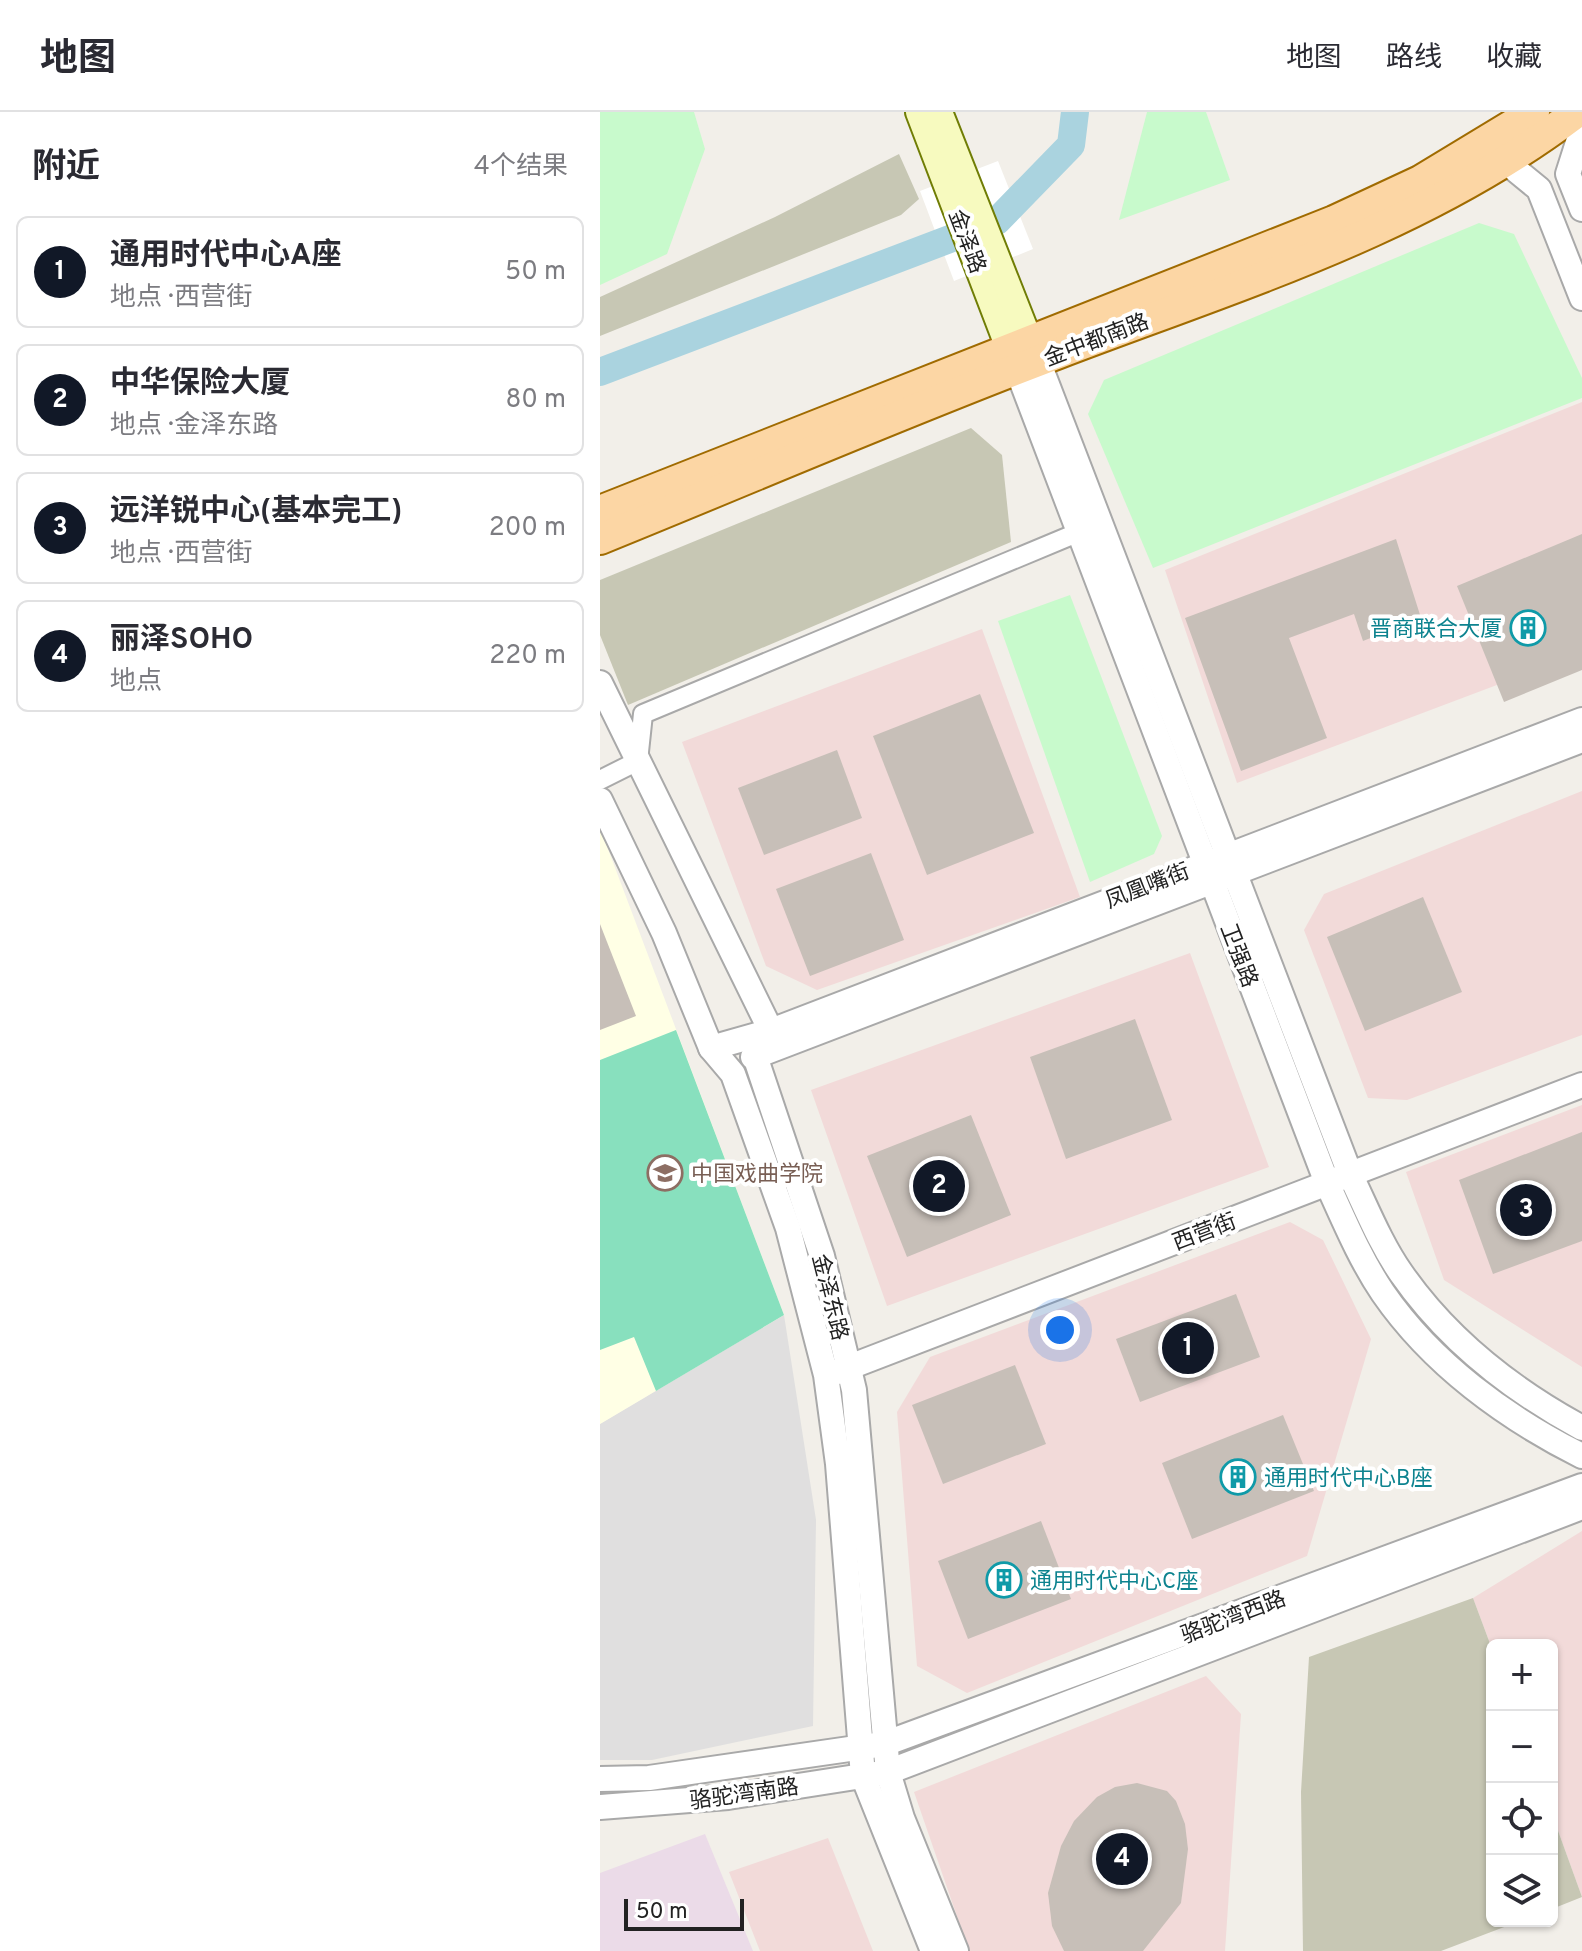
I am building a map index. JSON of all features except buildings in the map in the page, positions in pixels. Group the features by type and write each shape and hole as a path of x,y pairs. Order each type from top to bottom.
{"main road":[{"name":"金泽路","path":"919,112 954,178 1023,354"},
{"name":"金泽路","path":"939,112 954,178"},
{"name":"金中都南路","path":"600,539 1382,200 1467,155 1534,112"},
{"name":"金中都南路","path":"600,511 1023,354 1347,243 1426,208 1510,159 1577,112"}],"street":[{"path":"1582,130 1568,174 1582,209"},
{"path":"1517,171 1539,189 1582,298"},
{"name":"卫强路","path":"1023,354 1077,533 1327,1183 1381,1290 1427,1346 1483,1395 1582,1456"},
{"name":"卫强路","path":"1023,354 1231,862 1350,1174 1400,1271 1442,1322 1491,1369 1582,1428"},
{"path":"638,761 643,714 1077,533"},
{"path":"600,683 771,1031 755,1056"},
{"name":"凤凰嘴街","path":"733,1074 755,1056 1582,720"},
{"name":"凤凰嘴街","path":"1231,862 1582,740"},
{"path":"600,780 638,761"},
{"name":"金泽东路","path":"600,800 664,933 711,1048 733,1074 838,1372 858,1415 888,1772 902,1818 956,1951"},
{"name":"凤凰嘴街","path":"711,1048 771,1031 1208,871"},
{"name":"金泽东路","path":"755,1056 817,1241 838,1372 838,1464 863,1776 933,1951"},
{"name":"西营街","path":"838,1372 1582,1085"},
{"name":"骆驼湾西路","path":"884,1744 1582,1486"},
{"name":"骆驼湾西路","path":"888,1772 1582,1507"},
{"name":"骆驼湾南路","path":"600,1779 649,1778 884,1744"},
{"name":"骆驼湾南路","path":"600,1807 728,1797 888,1772"}],"shaded area":[{"path":"899,154 919,199 901,215 600,336 600,297 775,217"},
{"path":"1582,402 1582,653 1237,783 1165,570"},
{"path":"971,428 1002,455 1011,542 628,705 600,635 600,580"},
{"path":"982,629 1080,897 817,990 766,966 682,742"},
{"path":"1582,791 1582,1035 1407,1100 1368,1098 1304,930 1324,894"},
{"name":"中国戏曲学院","path":"600,828 784,1315 600,1424"},
{"path":"1190,953 1269,1167 887,1306 811,1090"},
{"path":"1582,1105 1582,1367 1444,1280 1406,1172"},
{"path":"1290,1222 1323,1240 1371,1339 1307,1556 967,1693 917,1666 897,1412 930,1357"},
{"path":"784,1315 816,1520 813,1726 652,1760 600,1760 600,1424"},
{"path":"1582,1531 1582,1897 1558,1831 1558,1639 1488,1639 1473,1598"},
{"path":"1473,1598 1488,1639 1486,1927 1504,1927 1441,1951 1303,1951 1301,1792 1309,1657"},
{"path":"1206,1676 1241,1714 1225,1951 969,1951 914,1792"},
{"path":"1558,1831 1582,1897 1558,1907"},
{"path":"705,1834 753,1951 600,1951 600,1873"},
{"path":"828,1838 873,1951 760,1951 729,1872"}],"green space":[{"path":"600,112 694,112 705,149 667,254 600,285"},
{"path":"1147,112 1206,112 1230,180 1119,220"},
{"path":"1479,223 1514,234 1582,378 1582,398 1153,568 1088,414 1104,380"},
{"path":"1070,595 1162,836 1154,854 1090,882 998,621"},
{"name":"中国戏曲学院","path":"676,1030 784,1315 656,1391 634,1337 600,1350 600,1060"}],"pier":[{"path":"998,161 1033,249 954,281 920,191"}],"waterway":[{"path":"600,372 997,221 1071,145 1075,112"}],"place":[{"name":"晋商联合大厦","path":"1528,628"},
{"name":"中国戏曲学院","path":"665,1173"},
{"name":"中华保险大厦","path":"939,1186"},
{"name":"远洋锐中心(基本完工)","path":"1526,1210"},
{"name":"通用时代中心A座","path":"1188,1348"},
{"name":"通用时代中心B座","path":"1238,1477"},
{"name":"通用时代中心C座","path":"1004,1580"},
{"name":"丽泽SOHO","path":"1122,1859"}]}
